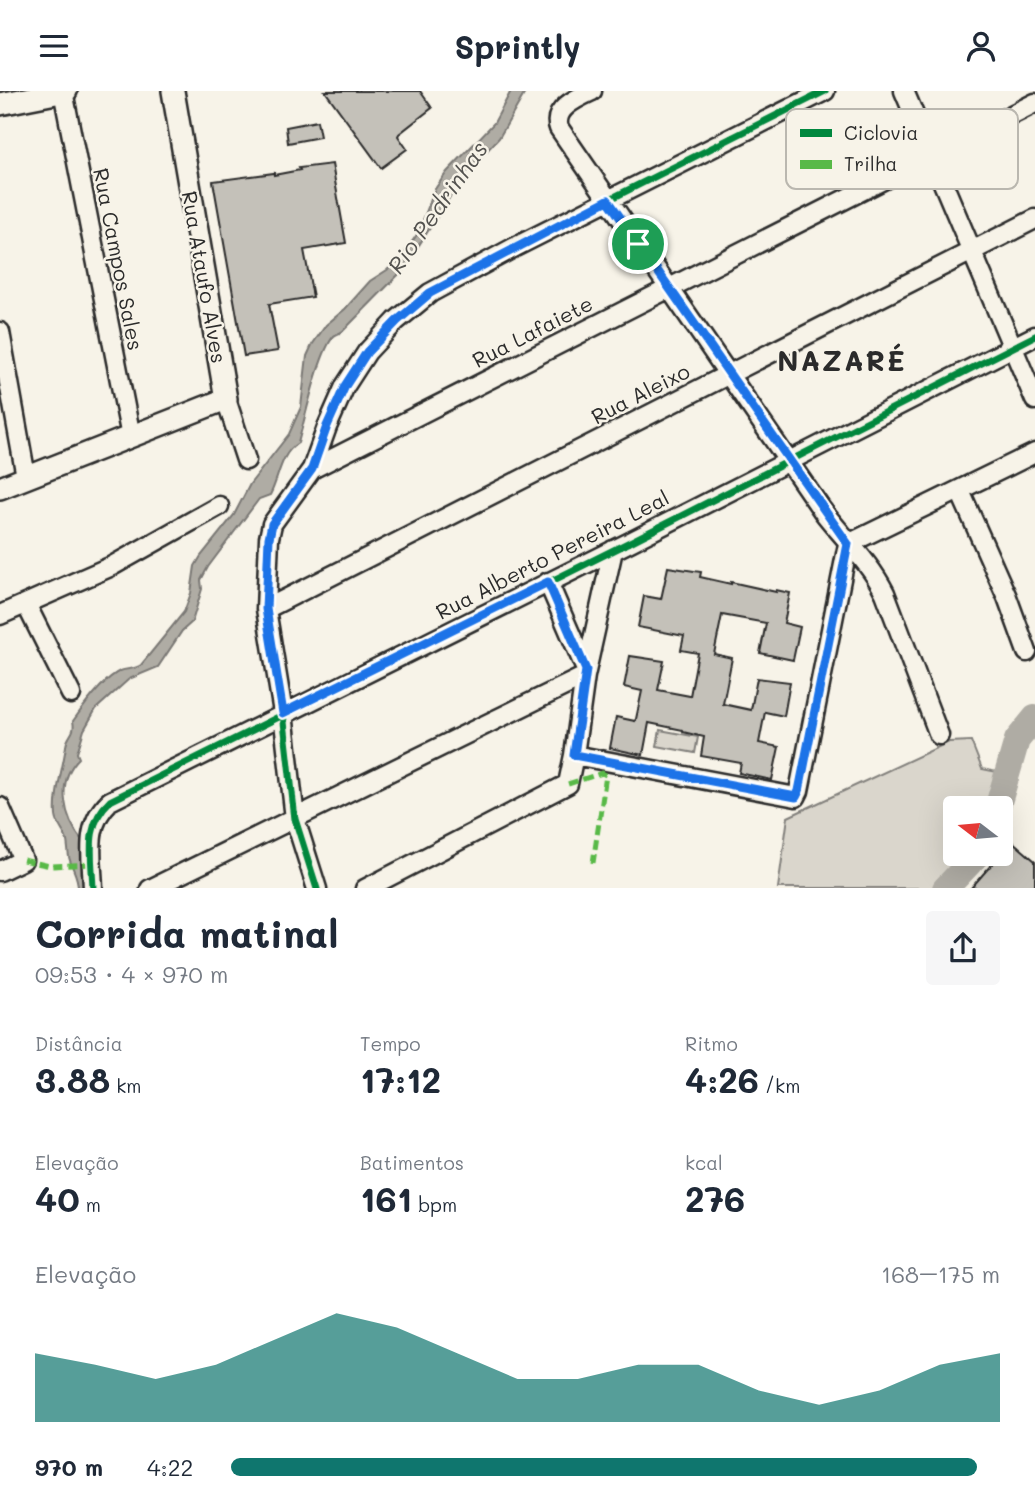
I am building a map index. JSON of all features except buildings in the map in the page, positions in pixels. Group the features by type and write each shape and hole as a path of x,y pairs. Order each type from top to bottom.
{"street":[{"path":"0,104 64,91"},
{"name":"Rua Campos Sales","path":"64,91 131,437"},
{"name":"Rua Ataufo Alves","path":"173,91 226,399 246,460"},
{"path":"789,109 825,91"},
{"path":"904,91 912,109"},
{"path":"583,93 557,118 559,128 788,460 848,544 875,573 939,735"},
{"name":"Rua Lafaiete","path":"1018,112 1035,103"},
{"path":"317,888 295,819 283,713 266,609 269,538 272,524 312,469 345,386 367,352 397,321 430,293 786,111"},
{"name":"Rua Lafaiete","path":"312,469 866,189"},
{"path":"946,189 1035,400"},
{"name":"Rua Aleixo","path":"266,609 1035,219"},
{"path":"0,332 26,477"},
{"name":"Rua Alberto Pereira Leal","path":"93,888 91,833 95,818 110,801 1035,336"},
{"path":"0,488 226,399"},
{"path":"848,544 1035,453"},
{"path":"960,491 1007,597 1027,652"},
{"path":"0,615 112,566 219,506"},
{"path":"574,755 796,797 848,544"},
{"path":"365,888 568,784 586,673 612,550"},
{"path":"548,582 586,673"},
{"path":"26,604 71,694"},
{"path":"150,888 295,819 586,673"},
{"path":"0,807 23,860 0,871"}],"shaded area":[{"path":"660,730 698,737 695,753 657,746"},
{"path":"971,741 982,769 1007,774 1001,796 943,796 943,866 966,866 945,888 778,888 788,817 949,742"}],"water":[{"name":"Rio Pedrinhas","path":"511,91 526,91 499,138 464,175 403,270 328,344 298,443 287,453 270,495 259,499 208,567 201,580 202,589 192,622 182,631 158,667 129,679 96,709 84,730 77,753 79,758 67,778 65,789 67,811 83,842 81,858 87,888 78,888 66,838 57,820 56,807 57,790 73,721 107,680 120,671 141,665 184,612 191,593 195,566 234,515 250,484 289,434 301,407 307,356 312,345 326,325 345,309 370,281 400,259 418,233 435,189 447,172 494,123"}],"waterway":[{"path":"1001,796 1017,740 1035,718"},
{"path":"946,888 967,866"}],"marked path":[{"path":"568,784 602,773 606,775 593,863"},
{"path":"23,860 50,866 92,864"}],"cycle path":[{"path":"789,109 825,91"},
{"path":"317,888 295,819 283,713 266,609 269,538 272,524 312,469 345,386 367,352 396,321 430,293 515,247 786,111"},
{"path":"93,888 93,830 96,820 110,801 632,541 1035,336"}],"district":[{"name":"NAZARÉ","path":"842,360"}],"route":[{"path":"608,200 638,244 848,544 798,795 790,797 574,755 586,670 548,582 283,713 266,609 272,524 312,469 345,386 367,352 397,321 430,293 608,200"}]}
